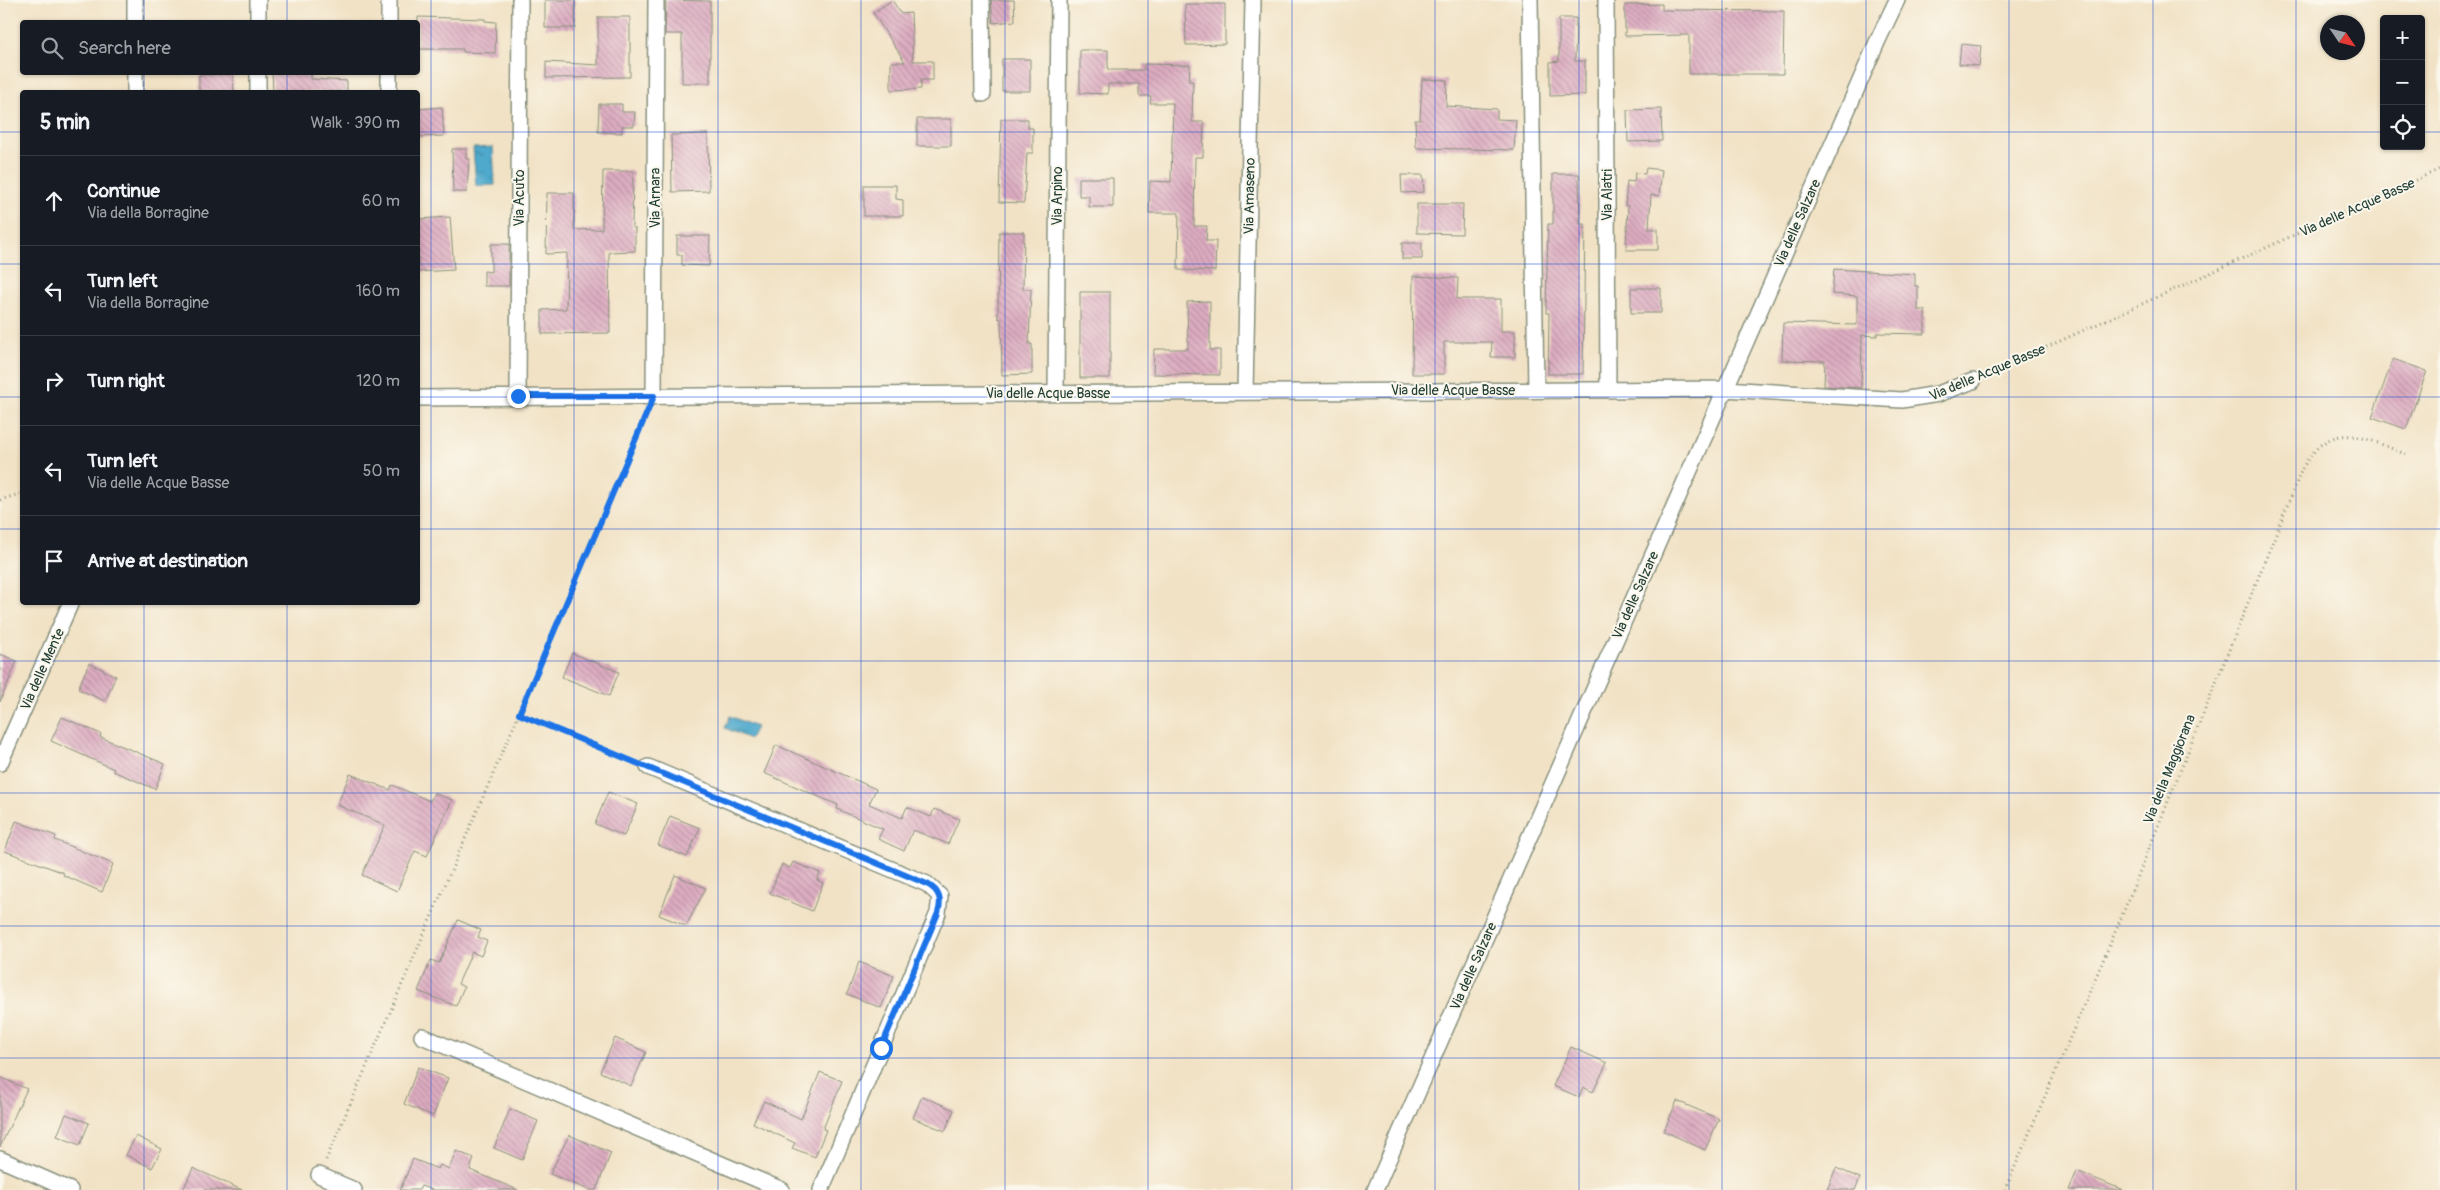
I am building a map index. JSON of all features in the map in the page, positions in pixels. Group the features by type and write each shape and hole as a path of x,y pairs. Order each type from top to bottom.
{"street":[{"path":"135,0 135,20"},
{"path":"258,0 258,20"},
{"path":"389,0 389,20"},
{"name":"Via Acuto","path":"518,396 520,0"},
{"name":"Via Arnara","path":"654,396 656,0"},
{"path":"982,0 983,94"},
{"name":"Via Arpino","path":"1056,393 1059,0"},
{"name":"Via Amaseno","path":"1245,392 1253,0"},
{"path":"1530,0 1536,390"},
{"name":"Via Alatri","path":"1606,0 1608,390"},
{"name":"Via delle Salzare","path":"1375,1190 1897,0"},
{"path":"135,75 135,90"},
{"path":"258,75 258,90"},
{"path":"389,75 389,90"},
{"name":"Via delle Acque Basse","path":"420,398 1725,389 1902,400 1938,394 1973,381"},
{"name":"Via delle Mente","path":"0,763 71,605"},
{"path":"648,767 927,884 940,896 938,913 821,1190"},
{"path":"422,1036 782,1190"},
{"path":"0,1159 70,1190"},
{"path":"319,1175 354,1190"}],"path":[{"name":"Via delle Acque Basse","path":"1973,381 2440,169"},
{"path":"319,1175 519,714 654,396"},
{"name":"Via della Maggiorana","path":"2005,1190 2119,923 2302,469 2310,455 2328,439 2344,435 2364,438 2408,455"},
{"path":"0,500 20,494"},
{"path":"519,714 648,767"}],"water":[{"path":"493,147 495,185 476,186 473,148"},
{"path":"730,716 756,727 750,739 725,728"}],"building":[{"path":"545,0 575,0 575,28 545,28"},
{"path":"666,0 710,1 710,83 682,83 682,34 665,34"},
{"path":"892,0 901,14 911,13 913,61 933,61 933,80 921,80 921,89 891,90 891,62 905,62 873,13"},
{"path":"991,0 1014,0 1015,21 993,23"},
{"path":"1185,4 1225,4 1225,44 1186,45"},
{"path":"1662,4 1662,10 1784,11 1783,74 1689,74 1689,35 1625,36 1625,5"},
{"path":"418,17 485,19 485,21 496,22 495,53 463,52 463,49 420,49 420,20 418,20"},
{"path":"598,17 630,17 630,77 546,78 546,62 598,65"},
{"path":"1559,18 1576,18 1575,61 1585,61 1585,95 1550,96 1550,62 1559,61"},
{"path":"1961,44 1981,46 1979,66 1959,64"},
{"path":"1080,50 1108,50 1108,70 1144,70 1144,64 1190,65 1189,81 1193,81 1192,122 1204,122 1203,157 1195,157 1194,226 1207,226 1206,241 1216,241 1215,271 1178,270 1179,213 1149,213 1150,181 1171,182 1173,103 1150,103 1151,96 1139,96 1139,84 1108,84 1108,94 1080,93"},
{"path":"1002,59 1030,59 1030,91 1002,91"},
{"path":"199,75 233,75 234,90 199,90"},
{"path":"272,75 311,75 311,79 347,81 347,90 273,90"},
{"path":"1422,79 1447,80 1446,106 1497,109 1497,119 1516,120 1514,150 1416,148 1415,120 1420,120"},
{"path":"599,104 622,104 622,112 635,112 634,126 622,126 622,133 598,132"},
{"path":"442,107 444,136 420,137 420,109"},
{"path":"1661,109 1662,141 1628,142 1627,110"},
{"path":"917,119 951,119 951,146 917,146"},
{"path":"1001,119 1028,119 1028,128 1033,128 1033,153 1027,153 1024,203 999,202"},
{"path":"708,134 709,191 672,192 671,135"},
{"path":"452,149 466,149 466,159 469,159 467,192 453,192"},
{"path":"1646,168 1662,170 1659,196 1651,195 1649,229 1658,229 1658,250 1626,250 1628,206 1625,206 1627,181 1634,182 1635,173 1645,174"},
{"path":"603,171 633,171 632,228 635,228 635,251 609,252 610,333 542,334 542,310 566,309 567,253 546,254 547,193 574,193 574,230 602,229"},
{"path":"1553,174 1579,174 1580,224 1585,224 1583,374 1548,374 1549,313 1546,313 1548,224 1553,224"},
{"path":"1401,175 1423,175 1424,192 1402,193"},
{"path":"1079,178 1113,178 1113,207 1089,207 1089,196 1079,196"},
{"path":"864,185 896,185 896,199 903,200 903,216 864,216"},
{"path":"1417,204 1463,204 1462,234 1417,233"},
{"path":"450,217 454,270 420,272 420,219"},
{"path":"999,232 1024,232 1023,289 1031,289 1029,344 1032,344 1032,374 1002,375 1001,319 998,318"},
{"path":"677,236 710,236 709,266 682,265 682,255 677,255"},
{"path":"1402,243 1422,243 1422,259 1402,259"},
{"path":"491,244 509,244 509,286 484,286 484,271 491,272"},
{"path":"1834,269 1915,274 1915,286 1918,286 1918,310 1925,310 1925,334 1877,333 1877,336 1862,335 1861,388 1824,386 1825,361 1782,360 1783,323 1857,325 1857,296 1832,294"},
{"path":"1413,276 1458,278 1457,299 1501,299 1501,331 1515,331 1515,357 1491,357 1492,342 1444,342 1444,374 1412,374"},
{"path":"1631,288 1661,288 1661,313 1631,313"},
{"path":"1080,292 1110,292 1110,378 1080,378"},
{"path":"1210,301 1210,350 1220,350 1220,375 1153,374 1154,349 1188,349 1187,302"},
{"path":"2393,359 2427,371 2406,429 2372,417"},
{"path":"572,653 619,672 609,696 562,677"},
{"path":"0,654 17,661 0,702"},
{"path":"89,663 116,676 105,701 78,689"},
{"path":"62,717 101,734 100,737 165,764 155,789 51,741"},
{"path":"776,745 876,789 869,804 902,818 907,807 931,817 934,809 959,819 948,844 913,830 904,851 878,839 883,829 837,809 838,805 764,773"},
{"path":"350,774 390,790 392,785 430,801 434,793 452,800 427,856 415,851 397,891 362,875 385,825 337,805"},
{"path":"608,792 638,804 624,836 595,824"},
{"path":"670,816 700,828 687,857 658,845"},
{"path":"16,821 56,836 55,840 113,864 102,892 63,875 64,873 5,851"},
{"path":"793,862 820,873 817,880 823,883 812,911 770,893 782,864 790,868"},
{"path":"675,875 706,888 686,926 659,915"},
{"path":"458,920 481,930 478,937 487,941 481,956 472,952 458,984 464,987 456,1006 418,991 431,960 439,963"},
{"path":"859,962 894,976 881,1008 847,994"},
{"path":"615,1038 646,1052 631,1086 600,1072"},
{"path":"1571,1047 1607,1063 1593,1092 1583,1087 1579,1097 1553,1086"},
{"path":"418,1067 448,1078 433,1116 404,1104"},
{"path":"820,1072 842,1081 823,1129 826,1130 815,1157 792,1148 795,1143 753,1123 764,1101 801,1119"},
{"path":"0,1077 27,1089 0,1147"},
{"path":"922,1096 954,1110 945,1131 913,1118"},
{"path":"1677,1101 1719,1119 1705,1150 1664,1131"},
{"path":"510,1109 538,1121 522,1160 494,1148"},
{"path":"66,1114 89,1123 80,1145 57,1136"},
{"path":"569,1135 611,1153 596,1190 589,1190 550,1174"},
{"path":"136,1136 162,1149 152,1168 126,1155"},
{"path":"456,1151 474,1158 470,1170 518,1190 433,1190 421,1186 419,1190 400,1190 413,1159 438,1169 440,1165 449,1169"},
{"path":"193,1168 242,1190 183,1190"},
{"path":"1836,1168 1860,1178 1855,1190 1827,1190"},
{"path":"2077,1171 2123,1190 2069,1190"}],"route":[{"path":"518,396 654,396 519,714 933,887 940,896 940,907 881,1048"}]}
